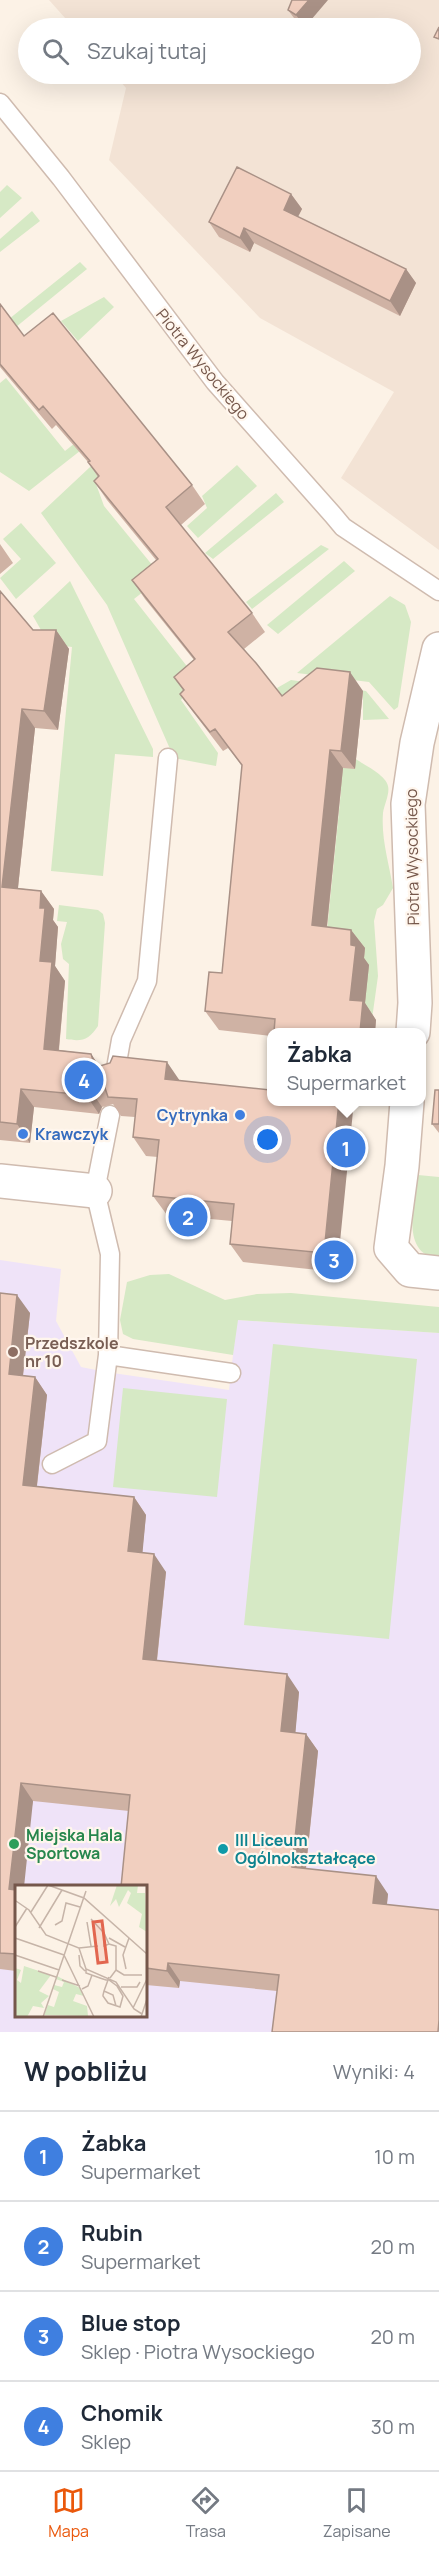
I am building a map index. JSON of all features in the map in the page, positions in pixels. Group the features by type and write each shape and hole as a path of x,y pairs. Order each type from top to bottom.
{"street":[{"name":"Piotra Wysockiego","path":"413,1028 415,1003 408,804 417,743 439,649"},
{"path":"407,1106 402,1166 391,1248 410,1270 439,1272"},
{"path":"0,1181 95,1191"}],"lane":[{"name":"Piotra Wysockiego","path":"0,103 61,178 214,382 310,490 343,526 439,591"},
{"path":"115,1074 122,1040 147,981 168,758"},
{"path":"52,1464 97,1441 108,1355 110,1254 95,1191 110,1115"},
{"path":"108,1355 231,1373"}],"shaded area":[{"path":"49,0 439,0 439,550 341,478 394,392 260,318 109,160 126,88 123,84 421,84 421,18 65,18"},
{"path":"0,1260 61,1269 56,1321 81,1367 106,1372 229,1390 237,1320 439,1333 439,2032 0,2032"}],"green space":[{"path":"7,185 22,198 0,218 0,192"},
{"path":"32,211 40,221 0,252 0,239"},
{"path":"80,262 87,269 16,327 9,319"},
{"path":"104,297 114,307 78,341 61,321"},
{"path":"6,378 65,451 85,435 85,447 29,491 0,472 0,383"},
{"path":"105,453 117,464 96,484 104,506 162,577 134,599 197,679 181,700 218,753 216,766 174,758 107,605 41,513"},
{"path":"237,465 257,486 198,538 187,526 207,508 202,496"},
{"path":"276,493 284,502 213,559 205,553"},
{"path":"21,523 56,563 16,599 0,578 21,559 3,539"},
{"path":"321,545 329,549 252,609 246,602"},
{"path":"344,561 355,571 278,634 267,625"},
{"path":"70,581 153,749 153,757 115,754 103,876 51,871 72,647 49,644 33,616"},
{"path":"390,596 405,605 411,622 398,707 394,710 369,682 297,673"},
{"path":"291,680 366,691 389,719 363,720 363,691 292,714 277,688"},
{"path":"356,759 383,778 388,786 383,823 384,842 393,888 383,905 377,909 374,921 378,976 372,1019 327,930 341,791 298,765"},
{"path":"59,905 98,910 103,914 105,923 98,1026 88,1037 81,1040 66,1039 69,964 63,959 61,944 67,922 57,921"},
{"path":"418,1175 439,1177 439,1259 426,1255 418,1248 414,1237 412,1225"},
{"path":"169,1274 225,1300 257,1294 291,1293 439,1307 439,1333 238,1320 233,1355 133,1339 123,1334 120,1320 127,1282 150,1275"},
{"path":"273,1344 417,1359 389,1639 244,1625"},
{"path":"123,1388 227,1399 217,1497 113,1487"}],"building":[{"path":"292,0 309,0 296,15 288,10"},
{"path":"439,27 439,39 434,37"},
{"path":"237,167 291,194 284,210 406,269 390,301 244,228 240,238 209,222"},
{"path":"0,304 24,336 53,313 192,485 166,507 252,613 228,632 282,696 317,668 350,672 341,751 330,750 312,925 351,930 351,945 356,946 350,1000 363,1001 360,1028 274,1028 275,1019 205,1011 209,972 222,973 242,765 215,729 210,732 180,694 184,690 174,677 195,659 132,580 158,559 94,481 99,476 88,462 90,461 43,406 39,410 0,364"},
{"path":"0,591 33,630 56,630 44,711 22,709 2,887 41,891 40,908 45,908 40,961 52,962 44,1049 91,1054 94,1063 100,1066 110,1063 113,1056 167,1062 165,1079 267,1090 267,1106 339,1106 324,1253 230,1244 234,1204 153,1196 159,1140 133,1137 137,1099 108,1097 105,1088 100,1085 89,1088 86,1095 21,1089 17,1124 0,1122"},
{"path":"435,1090 439,1090 439,1124 432,1124"},
{"path":"0,1293 17,1295 9,1374 35,1377 23,1485 134,1497 128,1551 154,1554 143,1659 287,1674 281,1731 306,1734 292,1867 376,1876 373,1903 439,1910 438,2032 272,2032 279,1975 168,1963 167,1971 147,1968 147,1885 121,1885 130,1795 21,1783 9,1889 15,1890 15,1954 0,1953"}],"place":[{"name":"Chomik","path":"84,1080"},
{"name":"Cytrynka","path":"240,1115"},
{"name":"Krawczyk","path":"23,1134"},
{"name":"Żabka","path":"346,1148"},
{"name":"Rubin","path":"188,1217"},
{"name":"Blue stop","path":"334,1260"},
{"name":"Przedszkole nr 10","path":"13,1352"},
{"name":"Miejska Hala Sportowa","path":"14,1844"},
{"name":"III Liceum Ogólnokształcące","path":"223,1849"}]}
